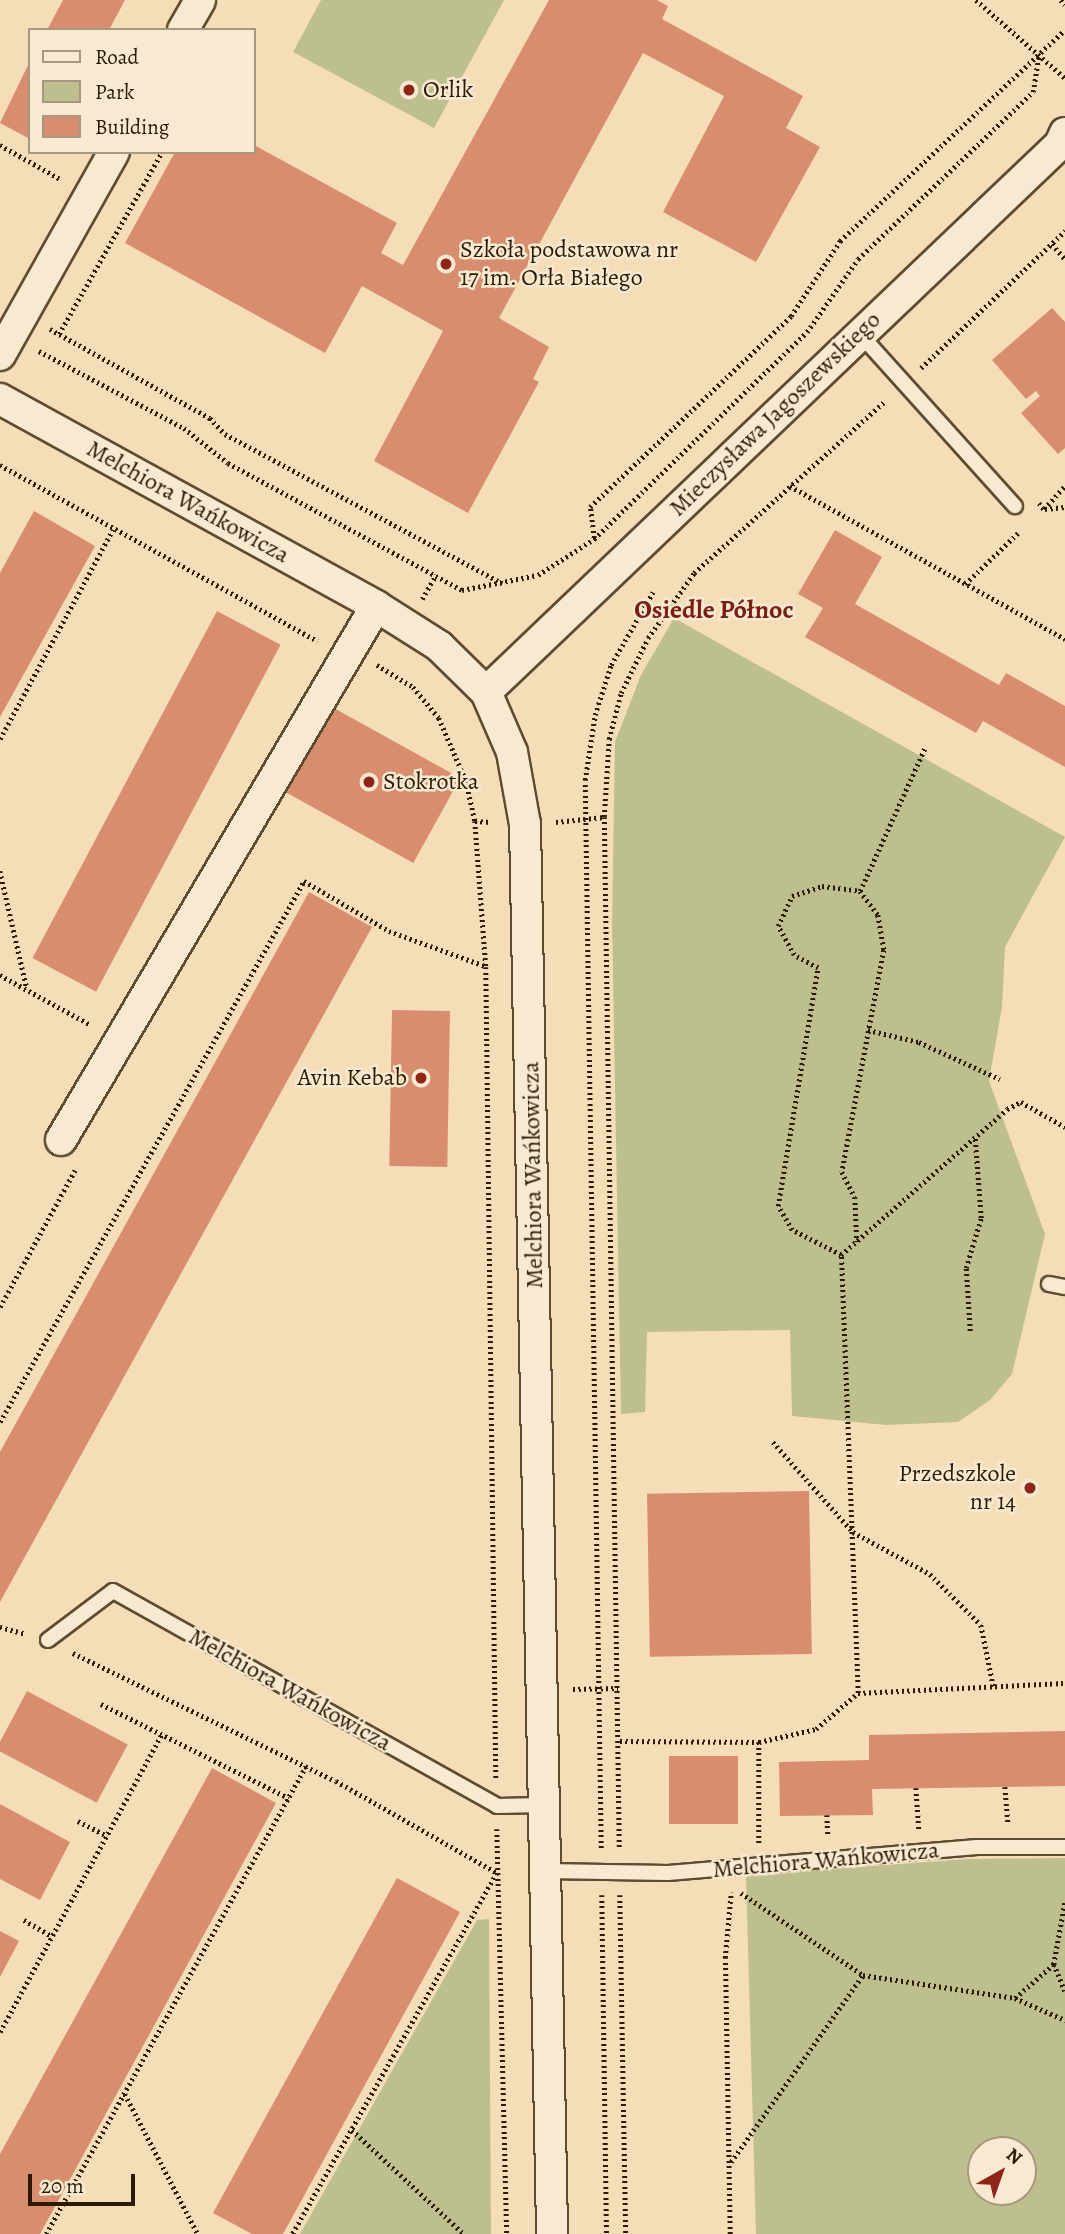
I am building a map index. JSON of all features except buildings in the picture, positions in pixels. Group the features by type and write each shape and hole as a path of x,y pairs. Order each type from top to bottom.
{"street":[{"path":"184,28 200,0"},
{"name":"Mieczysława Jagoszewskiego","path":"486,692 859,333 1063,142"},
{"path":"11,335 113,154"},
{"name":"Melchiora Wańkowicza","path":"0,399 376,606 439,646 486,692 512,752 525,824 552,2234"},
{"path":"61,1140 116,1038 376,606"}],"lane":[{"path":"859,333 1015,506"},
{"path":"1049,1284 1065,1287"},
{"name":"Melchiora Wańkowicza","path":"48,1640 113,1591 497,1806"},
{"path":"497,1806 544,1805"},
{"name":"Melchiora Wańkowicza","path":"545,1871 619,1872 731,1868 977,1847 1065,1847"}],"path":[{"path":"976,0 1065,78"},
{"path":"1061,0 1065,5"},
{"path":"594,539 590,507 790,316 839,240 1065,30"},
{"path":"11,335 184,428 228,463 462,590 538,575 594,539 807,332 858,259 1033,92 1040,54"},
{"path":"0,145 89,195"},
{"path":"59,334 161,154"},
{"path":"626,2234 604,817 609,738 621,693 673,602 694,573 903,384 1065,232"},
{"path":"1052,244 1065,260"},
{"path":"11,335 59,334 211,418 225,434 502,583"},
{"path":"0,465 345,656 380,666 413,687 439,718 466,781 475,821 486,967 497,1873 507,2234"},
{"path":"790,486 1065,639"},
{"path":"1035,517 1065,486"},
{"path":"1044,509 1065,507"},
{"path":"965,584 1026,525"},
{"path":"0,739 113,529"},
{"path":"607,2234 585,780 595,715 611,665 653,592"},
{"path":"860,891 925,747"},
{"path":"0,871 27,990"},
{"path":"0,1422 304,881 389,931 486,967"},
{"path":"841,1255 792,1230 778,1206 818,968 794,955 778,926 792,896 822,886 860,891 878,915 884,950 842,1172 855,1197 857,1242"},
{"path":"0,975 116,1038"},
{"path":"868,1030 919,1042 1000,1079"},
{"path":"841,1255 975,1138 1021,1102 1065,1127"},
{"path":"970,1331 966,1268 981,1217 975,1138"},
{"path":"0,1307 84,1154 61,1140"},
{"path":"841,1255 858,1693"},
{"path":"773,1442 853,1532 930,1574 981,1625 994,1689"},
{"path":"48,1640 306,1766 497,1873"},
{"path":"620,1741 759,1742 816,1729 858,1693 994,1689 1065,1683"},
{"path":"101,1704 163,1732 289,1798"},
{"path":"0,2032 163,1732"},
{"path":"759,1742 759,1847"},
{"path":"46,2234 306,1766"},
{"path":"1005,1787 1008,1828"},
{"path":"916,1788 920,1835"},
{"path":"827,1815 828,1842"},
{"path":"78,1821 107,1836"},
{"path":"730,2234 731,2163 725,1958 731,1868"},
{"path":"293,2234 497,1873"},
{"path":"731,1888 863,1976 1015,1998 1065,2020"},
{"path":"1065,1903 1054,1964 1065,1991"},
{"path":"24,1920 52,1936"},
{"path":"1015,1998 1054,1964"},
{"path":"731,2163 863,1976"},
{"path":"124,2093 198,2234"},
{"path":"352,2130 464,2234"}],"green space":[{"name":"Orlik","path":"321,0 504,0 434,128 293,52"},
{"path":"674,618 1065,837 1005,947 1002,1007 989,1081 1045,1234 1012,1374 990,1400 958,1422 886,1425 792,1416 790,1330 647,1332 645,1412 621,1414 612,923 615,742 641,675"},
{"path":"1065,1858 1065,2234 756,2234 746,1875 968,1859"},
{"path":"489,1919 491,2234 300,2234 477,1920"}],"place":[{"name":"Orlik","path":"409,90"},
{"name":"Szkoła podstawowa nr 17 im. Orła Białego","path":"446,264"},
{"name":"Stokrotka","path":"369,782"},
{"name":"Avin Kebab","path":"421,1078"},
{"name":"Przedszkole nr 14","path":"1030,1488"}],"district":[{"name":"Osiedle Północ","path":"714,610"}]}
